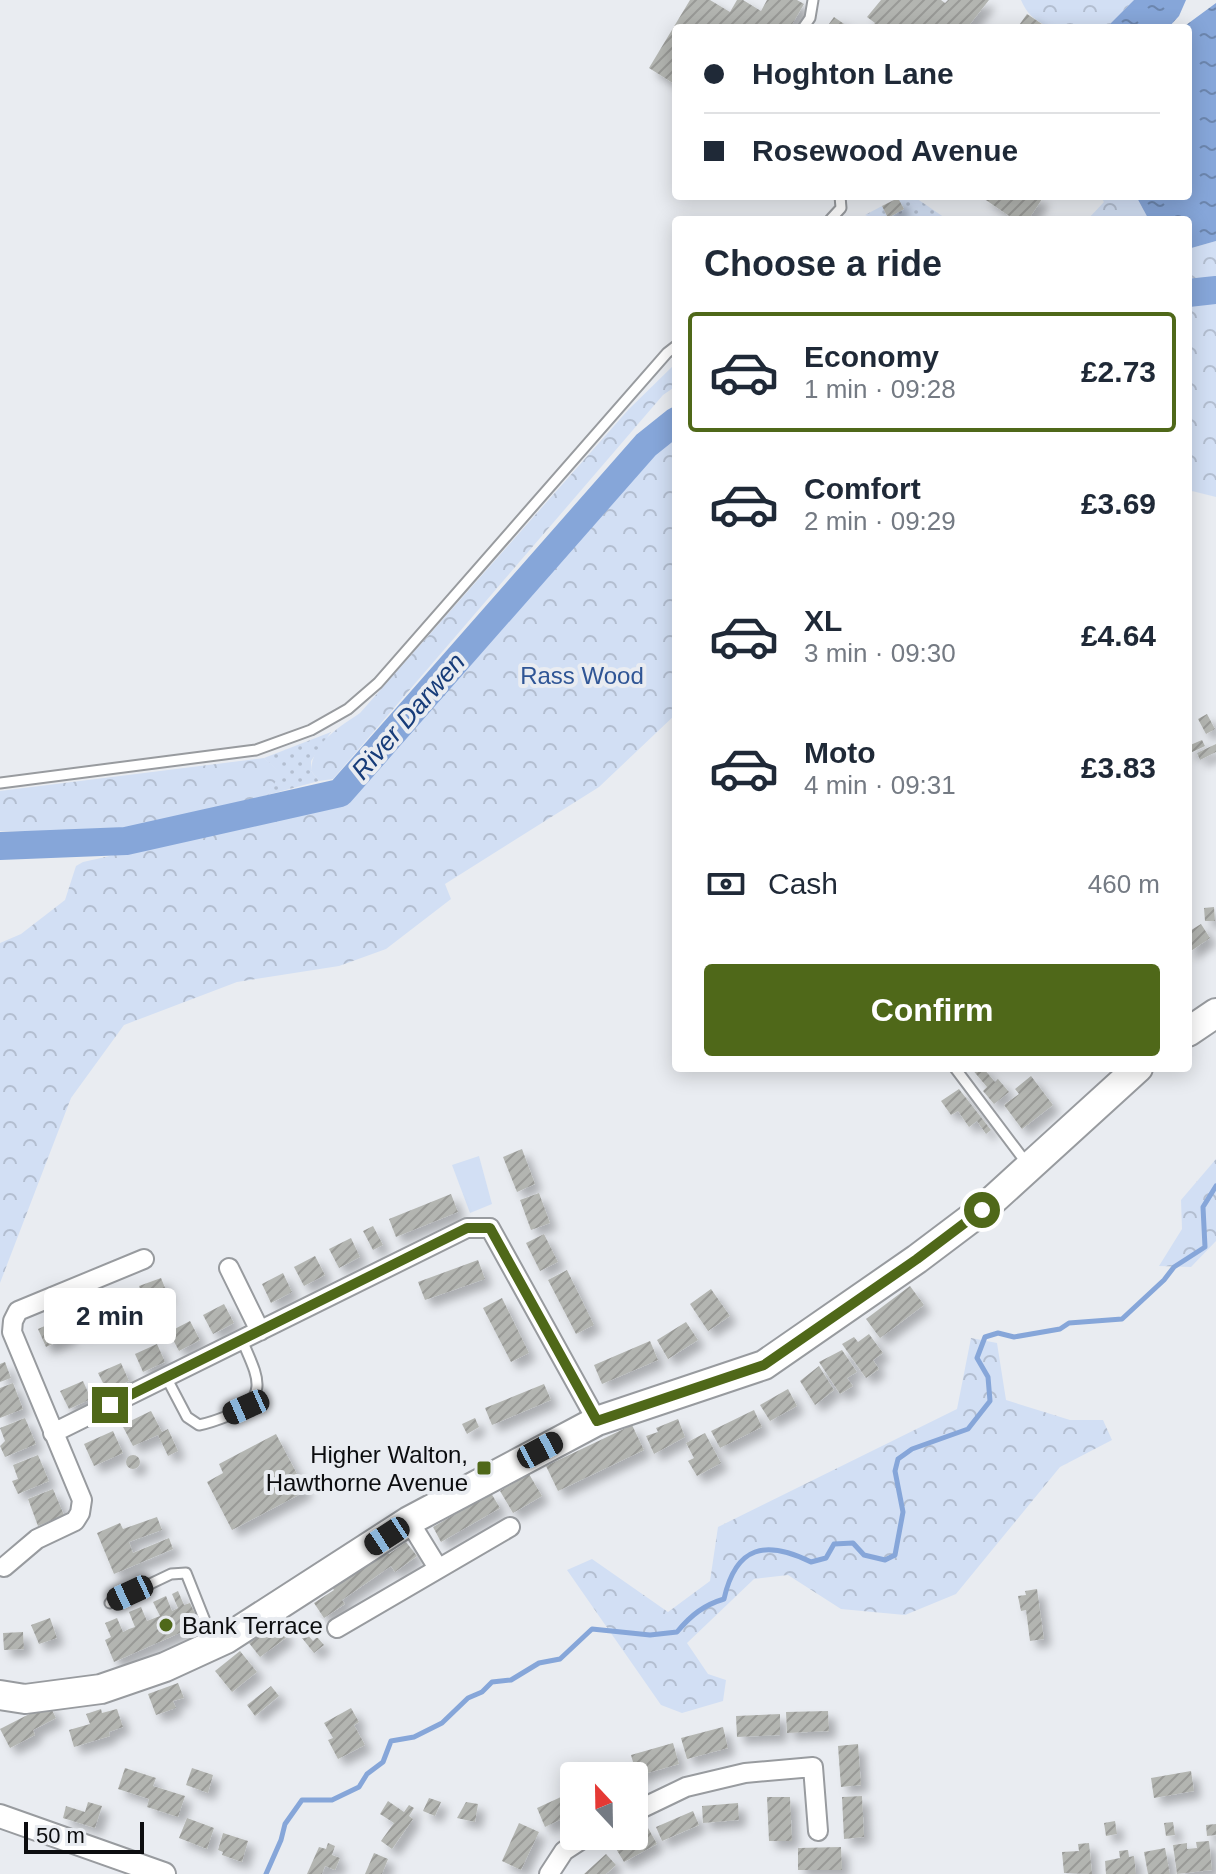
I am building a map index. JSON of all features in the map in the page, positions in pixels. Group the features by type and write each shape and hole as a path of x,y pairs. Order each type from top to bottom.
{"main road":[{"path":"1192,1029 1216,1013"},
{"path":"0,1695 25,1699 101,1689 165,1667 214,1645 409,1521 597,1421 764,1365 982,1210 1133,1072"}],"street":[{"path":"53,1433 467,1228 490,1228 597,1421"},
{"path":"4,1567 37,1539 75,1521 82,1500 12,1332 13,1321 18,1311 144,1259"},
{"path":"229,1268 260,1331"},
{"path":"409,1521 438,1568"},
{"path":"337,1628 510,1527"},
{"path":"648,1805 686,1787 745,1773 813,1767 818,1831"},
{"path":"0,1816 164,1874"},
{"path":"549,1874 566,1850"}],"lane":[{"path":"806,24 813,0"},
{"path":"0,783 256,750 311,730 348,709 378,683 672,349"},
{"path":"958,1072 1030,1167"},
{"path":"166,1377 191,1422 199,1425 211,1423 246,1407 256,1396 257,1387 242,1340"},
{"path":"110,1603 171,1574 186,1573 214,1645"}],"green space":[{"path":"1021,0 1134,0 1110,24 1044,24 1028,12"},
{"path":"899,200 919,200 942,216 891,216 903,209"},
{"path":"1103,200 1138,200 1147,216 1091,216"},
{"path":"882,206 887,216 865,215"},
{"path":"1216,241 1216,283 1192,286 1192,248"},
{"path":"1216,295 1216,497 1192,491 1192,298"},
{"path":"672,367 672,389 663,395 333,779 319,781 311,771 321,744 360,713 629,409"},
{"name":"Rass Wood","path":"672,437 672,718 599,787 445,884 451,899 386,949 339,966 237,982 124,1025 71,1098 0,1283 0,943 21,934 65,900 76,866 83,862 348,803 654,452"},
{"path":"331,732 311,761 311,771 319,781 267,795 280,773 264,758"},
{"path":"264,758 281,773 267,795 238,805 125,832 0,831 0,791"},
{"path":"479,1156 492,1204 470,1213 452,1165"},
{"path":"1216,1159 1216,1241 1191,1267 1159,1266 1182,1229 1181,1200"},
{"path":"971,1338 997,1343 1006,1400 1070,1420 1103,1420 1112,1440 1060,1467 956,1594 905,1615 841,1609 788,1575 754,1579 687,1643 708,1674 726,1680 723,1701 682,1713 661,1705 567,1570 592,1559 668,1612 710,1581 718,1527 957,1409"}],"water":[{"path":"1134,0 1186,0 1172,24 1110,24"},
{"path":"1216,3 1216,241 1192,248 1192,216 1147,216 1138,200 1192,200 1192,24 1187,24"}],"building":[{"path":"690,0 710,0 730,12 737,0 743,0 761,11 767,0 797,0 804,4 792,24 676,24"},
{"path":"881,0 941,0 945,3 948,0 989,0 970,24 874,24 867,17"},
{"path":"1027,14 1042,24 1020,24"},
{"path":"834,17 844,24 829,24"},
{"path":"672,30 672,82 649,68"},
{"path":"899,200 904,209 887,216 882,206"},
{"path":"986,200 1041,200 1031,216 1009,216"},
{"path":"1207,714 1215,729 1206,734 1198,719"},
{"path":"1202,740 1205,746 1192,752 1192,744"},
{"path":"1216,744 1216,752 1200,760 1197,753"},
{"path":"1214,907 1215,921 1205,921 1204,908"},
{"path":"1201,924 1210,938 1192,950 1192,930"},
{"path":"974,1072 986,1072 995,1082 998,1079 1009,1092 994,1104 983,1091 987,1087"},
{"path":"1031,1076 1053,1105 1022,1129 1004,1105 1019,1094 1015,1089"},
{"path":"959,1089 991,1130 986,1134 977,1121 969,1127 958,1111 951,1115 941,1101"},
{"path":"522,1149 535,1184 517,1192 503,1157"},
{"path":"539,1193 550,1223 531,1230 520,1200"},
{"path":"451,1194 458,1212 396,1237 389,1219"},
{"path":"373,1226 383,1245 373,1250 363,1231"},
{"path":"544,1234 558,1262 540,1271 526,1243"},
{"path":"351,1238 360,1257 339,1268 329,1249"},
{"path":"315,1256 325,1275 304,1286 294,1267"},
{"path":"478,1260 485,1279 425,1300 418,1282"},
{"path":"567,1270 594,1325 576,1334 548,1280"},
{"path":"283,1273 292,1292 271,1303 262,1284"},
{"path":"161,1278 168,1295 146,1304 139,1286"},
{"path":"910,1286 924,1305 880,1338 866,1319"},
{"path":"711,1289 730,1316 708,1331 690,1304"},
{"path":"130,1290 138,1307 114,1317 107,1300"},
{"path":"502,1298 529,1353 511,1362 483,1308"},
{"path":"96,1303 104,1321 80,1332 72,1314"},
{"path":"224,1304 234,1323 213,1334 203,1315"},
{"path":"63,1318 71,1336 46,1347 38,1329"},
{"path":"190,1321 200,1340 179,1351 169,1332"},
{"path":"686,1322 698,1340 668,1359 657,1340"},
{"path":"869,1334 883,1353 873,1360 879,1369 866,1378 842,1344 854,1337 858,1342"},
{"path":"650,1341 658,1360 602,1384 594,1365"},
{"path":"157,1344 165,1362 143,1372 135,1354"},
{"path":"842,1350 857,1372 847,1378 853,1386 840,1394 819,1362"},
{"path":"5,1362 11,1378 0,1382 0,1364"},
{"path":"121,1363 129,1381 107,1391 98,1373"},
{"path":"819,1366 834,1390 815,1405 800,1381"},
{"path":"83,1381 91,1399 69,1409 60,1391"},
{"path":"13,1383 23,1409 0,1418 0,1388"},
{"path":"544,1384 551,1400 492,1425 485,1408"},
{"path":"788,1389 797,1406 770,1421 760,1405"},
{"path":"754,1410 762,1427 720,1448 711,1431"},
{"path":"151,1411 162,1432 168,1429 178,1451 168,1456 158,1435 133,1446 122,1425"},
{"path":"25,1418 36,1444 5,1457 0,1446 5,1441 0,1428"},
{"path":"475,1418 479,1427 467,1434 462,1424"},
{"path":"678,1419 685,1437 654,1454 646,1436"},
{"path":"632,1425 644,1450 558,1491 546,1466"},
{"path":"113,1431 123,1453 94,1466 84,1444"},
{"path":"705,1433 721,1463 697,1476 688,1461 694,1458 686,1443"},
{"path":"276,1434 306,1491 232,1530 207,1482 223,1473 219,1464"},
{"path":"38,1455 49,1481 18,1494 12,1481 18,1479 13,1465"},
{"path":"133,1455 140,1462 133,1469 126,1462"},
{"path":"529,1474 542,1496 513,1513 500,1491"},
{"path":"53,1489 64,1515 38,1526 28,1499"},
{"path":"491,1493 500,1508 441,1542 433,1527"},
{"path":"157,1517 162,1530 129,1542 133,1553 169,1538 173,1549 114,1574 97,1533 120,1523 123,1529"},
{"path":"406,1542 417,1556 395,1572 391,1566 342,1600 345,1604 324,1618 314,1603 334,1590 331,1586 385,1549 389,1554"},
{"path":"1037,1589 1044,1639 1030,1641 1026,1610 1021,1611 1018,1596"},
{"name":"Bank Terrace","path":"178,1591 184,1605 190,1603 200,1624 114,1662 105,1640 111,1637 105,1623 117,1618 123,1632 135,1627 129,1612 141,1607 147,1621 160,1616 153,1602 166,1596 172,1611 178,1608 172,1594"},
{"path":"50,1618 57,1638 39,1644 31,1625"},
{"path":"276,1622 287,1637 260,1657 249,1643"},
{"path":"23,1632 24,1649 4,1650 3,1633"},
{"path":"307,1634 313,1641 317,1637 324,1645 314,1653 302,1638"},
{"path":"240,1651 257,1672 232,1692 215,1671"},
{"path":"178,1683 184,1698 173,1701 176,1708 156,1715 148,1694"},
{"path":"271,1686 279,1696 255,1716 247,1705"},
{"path":"49,1704 56,1718 33,1730 35,1735 10,1748 0,1729"},
{"path":"351,1708 359,1722 354,1725 365,1745 338,1759 328,1740 333,1738 324,1723"},
{"path":"101,1709 102,1713 117,1709 123,1727 109,1732 110,1736 74,1747 69,1730 90,1724 86,1714"},
{"path":"828,1711 829,1731 787,1733 786,1712"},
{"path":"780,1714 780,1735 737,1737 736,1716"},
{"path":"723,1727 728,1748 687,1759 681,1738"},
{"path":"673,1743 679,1764 648,1773 648,1762 633,1762 631,1755"},
{"path":"858,1744 861,1785 841,1787 838,1746"},
{"path":"125,1768 156,1778 153,1786 185,1796 178,1817 147,1807 149,1799 118,1789"},
{"path":"192,1768 213,1775 208,1793 186,1785"},
{"path":"1191,1771 1194,1791 1154,1798 1151,1778"},
{"path":"862,1796 864,1837 844,1839 842,1797"},
{"path":"560,1797 560,1820 545,1827 537,1808"},
{"path":"767,1797 790,1797 792,1841 769,1841"},
{"path":"429,1798 441,1802 435,1816 423,1811"},
{"path":"388,1801 404,1812 409,1805 414,1808 409,1816 413,1819 392,1849 381,1841 394,1823 380,1814"},
{"path":"88,1802 102,1806 95,1828 63,1818 66,1806 85,1812"},
{"path":"466,1802 478,1804 475,1822 457,1818"},
{"path":"738,1803 739,1820 703,1823 702,1806"},
{"path":"693,1811 699,1825 662,1841 656,1827"},
{"path":"187,1818 214,1828 207,1849 179,1838"},
{"path":"1115,1821 1117,1834 1106,1836 1104,1823"},
{"path":"1173,1822 1175,1835 1166,1836 1164,1823"},
{"path":"519,1823 539,1832 521,1870 502,1861"},
{"path":"1216,1824 1216,1835 1207,1836 1206,1825"},
{"path":"648,1828 657,1844 648,1849"},
{"path":"223,1833 248,1841 242,1862 222,1855 223,1852 218,1850"},
{"path":"1209,1841 1212,1870 1177,1874 1173,1845 1187,1843 1187,1849 1197,1848 1196,1842"},
{"path":"328,1843 335,1846 332,1855 340,1858 335,1870 325,1866 322,1874 307,1874 319,1847 326,1849"},
{"path":"1089,1843 1092,1874 1064,1873 1062,1852 1079,1851 1078,1844"},
{"path":"841,1847 842,1870 798,1870 798,1848"},
{"path":"1165,1848 1170,1874 1148,1874 1144,1852"},
{"path":"617,1850 646,1850 624,1862"},
{"path":"1128,1850 1129,1857 1134,1856 1136,1874 1106,1874 1105,1861 1120,1858 1119,1851"},
{"path":"374,1853 388,1859 382,1874 365,1874"},
{"path":"606,1854 616,1865 606,1874 584,1874"}],"waterway":[{"name":"River Darwen","path":"1192,293 1216,290"},
{"name":"River Darwen","path":"0,846 126,841 340,793 646,445 672,424"},
{"path":"266,1874 285,1824 302,1800 332,1800 359,1787 367,1774 383,1762 391,1741 414,1737 442,1723 468,1698 482,1692 492,1682 511,1680 539,1663 560,1659 592,1629 650,1635 677,1632 698,1611 724,1599 736,1567 755,1552 780,1551 811,1562 826,1558 834,1544 853,1543 864,1555 885,1560 895,1555 903,1512 895,1471 898,1459 912,1449 968,1429 990,1401 988,1377 977,1358 985,1337 998,1333 1014,1337 1060,1329 1069,1323 1122,1319 1174,1267 1205,1247 1203,1207 1216,1186"}],"place":[{"name":"Higher Walton, Hawthorne Avenue","path":"484,1468"},
{"name":"Bank Terrace","path":"166,1625"}],"route":[{"path":"110,1405 467,1228 490,1228 597,1421 764,1365 982,1210"}]}
